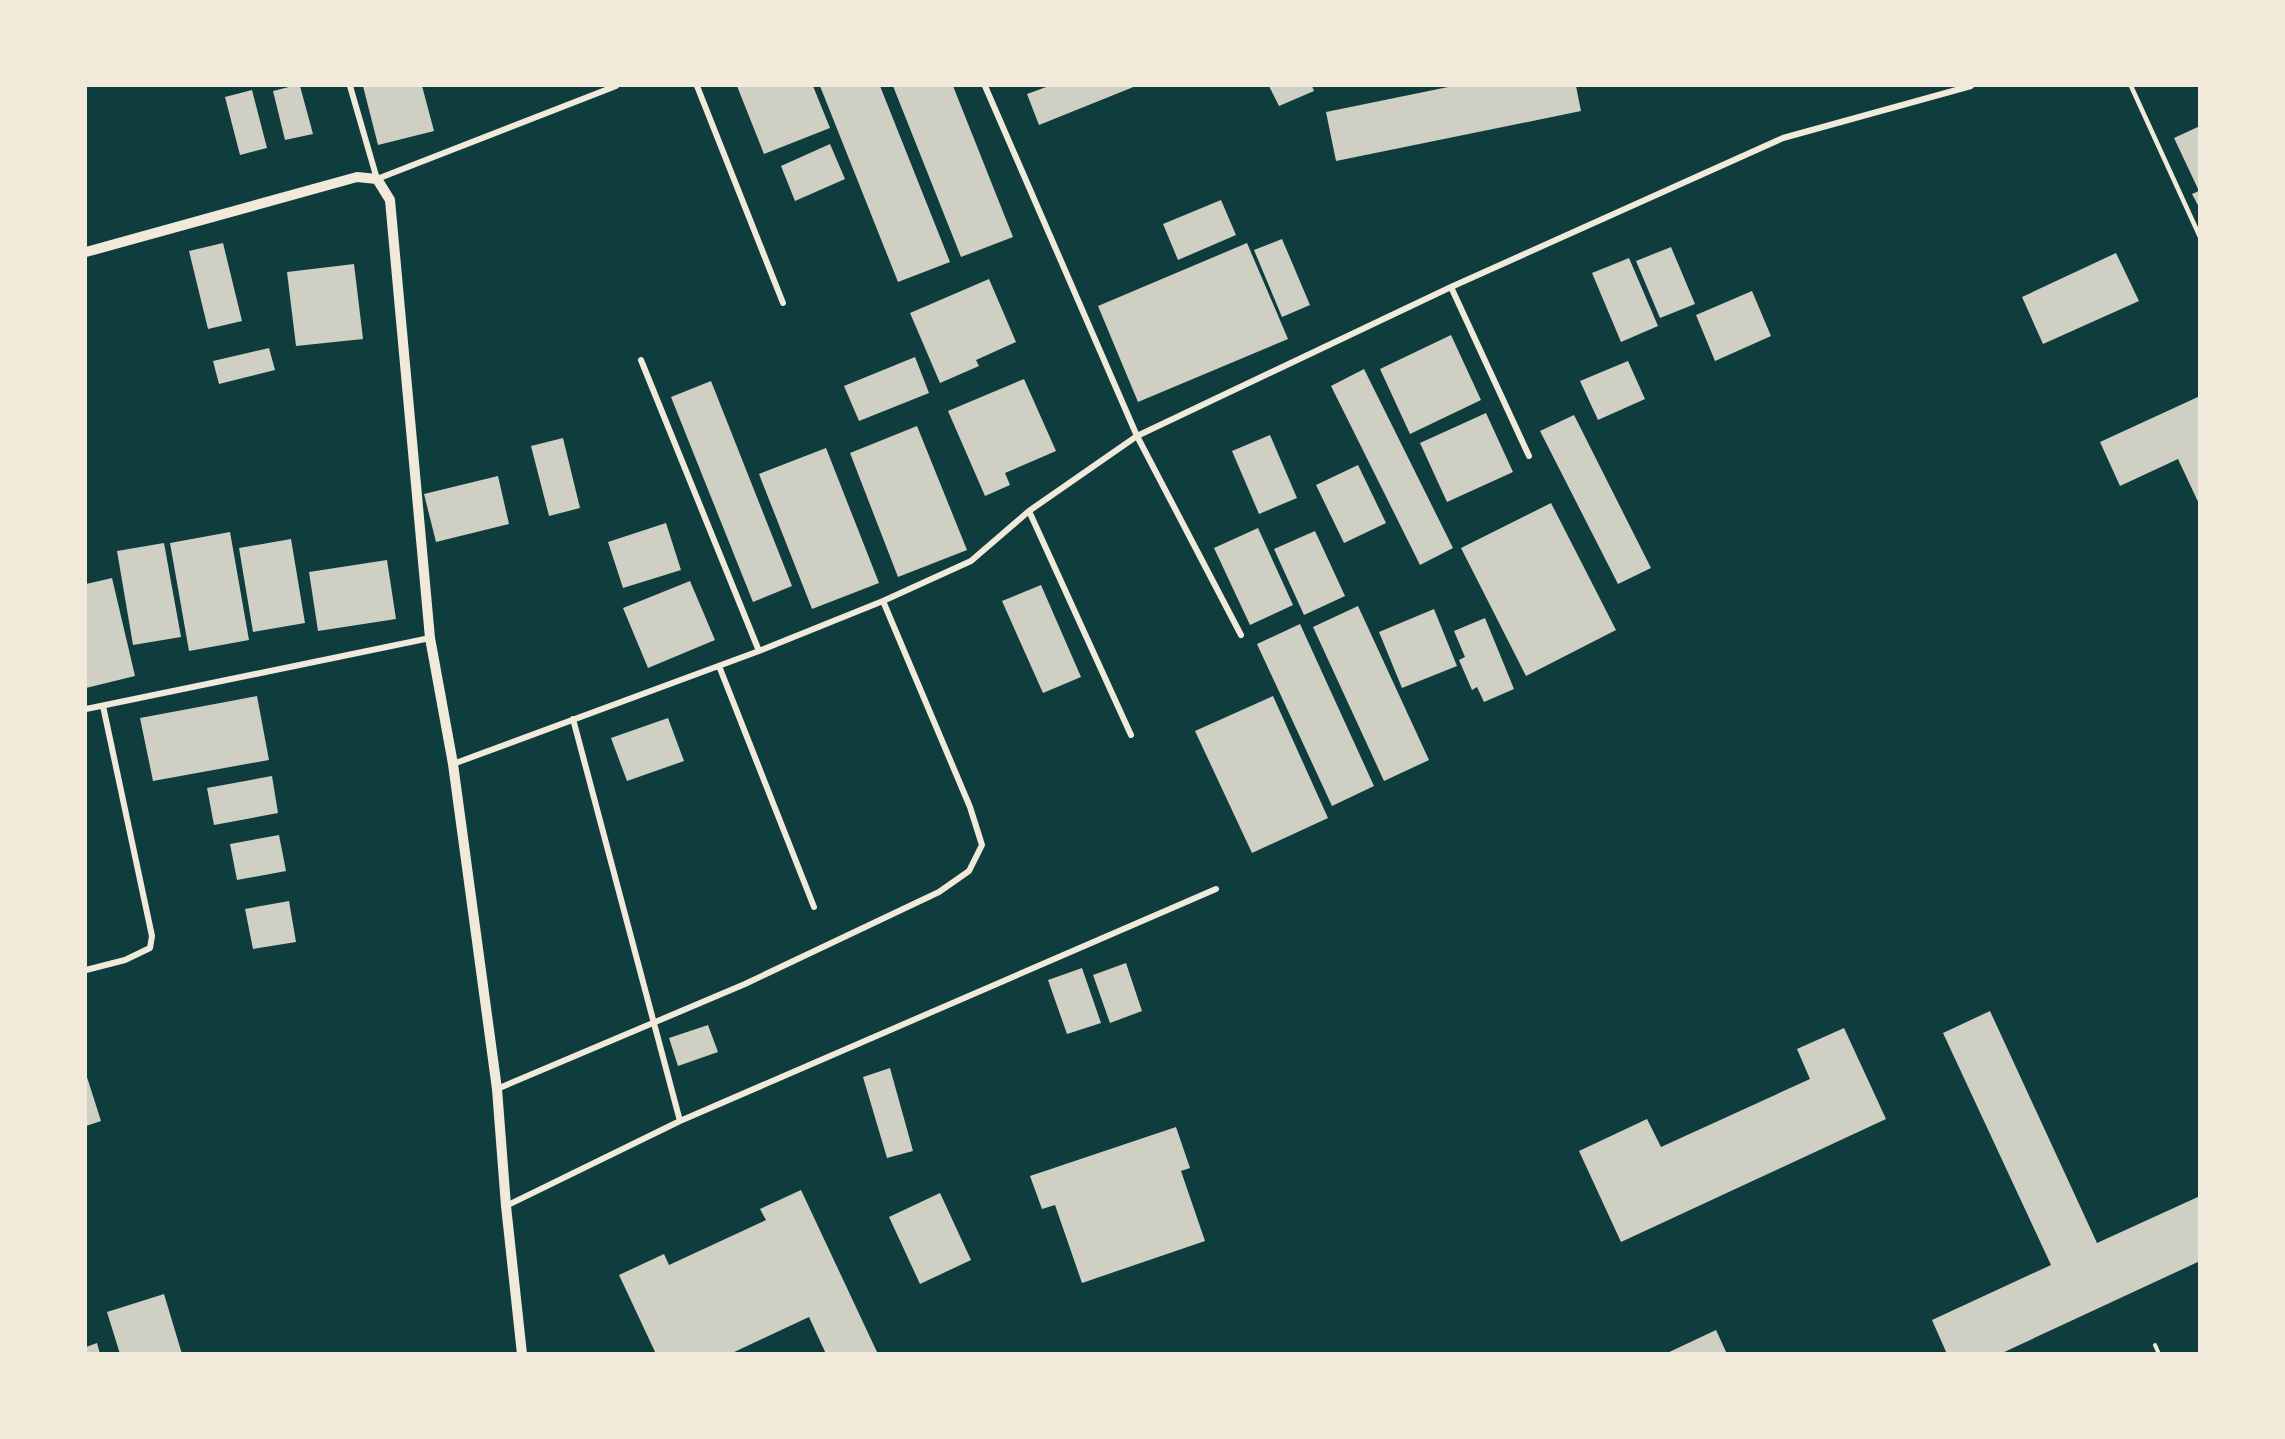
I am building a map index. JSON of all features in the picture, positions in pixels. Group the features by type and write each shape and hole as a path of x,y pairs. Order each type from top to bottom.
{"street":[{"path":"350,86 377,178 390,200 430,638 453,764 497,1089 506,1206 522,1353"},
{"path":"86,252 357,177 377,178 616,86"},
{"path":"697,86 783,303"},
{"path":"985,86 1137,436 1241,635"},
{"path":"453,764 759,651 883,601 971,561 1029,511 1137,436 1451,287 1783,138 1971,86"},
{"path":"1451,287 1529,456"},
{"path":"642,360 759,651"},
{"path":"1029,511 1131,735"},
{"path":"497,1089 654,1024 939,892 969,871 982,845 970,807 883,601"},
{"path":"86,709 430,638"},
{"path":"719,666 814,907"},
{"path":"86,970 139,955 150,948 152,936 103,706"},
{"path":"573,719 680,1121"},
{"path":"506,1206 680,1121 1216,889"}],"lane":[{"path":"2131,86 2199,237"}],"path":[{"path":"2155,1345 2159,1353"}],"building":[{"path":"300,86 313,134 285,140 273,91"},
{"path":"363,86 422,86 434,131 378,145"},
{"path":"737,86 813,86 830,128 764,154"},
{"path":"820,86 880,86 950,262 898,282"},
{"path":"893,86 953,86 1013,237 961,257"},
{"path":"1049,86 1136,86 1039,125 1027,94"},
{"path":"1269,86 1312,86 1314,91 1279,106"},
{"path":"1453,86 1576,86 1581,111 1336,161 1326,112"},
{"path":"252,90 267,148 240,155 225,97"},
{"path":"2200,126 2200,209 2192,194 2199,191 2174,138"},
{"path":"830,144 845,179 795,201 781,166"},
{"path":"1221,200 1236,235 1178,260 1163,224"},
{"path":"1282,239 1310,305 1282,317 1254,250"},
{"path":"223,243 242,321 208,329 189,251"},
{"path":"1247,243 1288,339 1138,402 1098,306"},
{"path":"1671,247 1695,304 1660,318 1636,261"},
{"path":"2116,253 2139,301 2043,344 2022,297"},
{"path":"1629,258 1658,326 1621,342 1592,273"},
{"path":"354,264 363,339 296,346 287,272"},
{"path":"989,279 1016,342 976,360 979,366 940,383 910,313"},
{"path":"1752,291 1771,336 1715,361 1696,315"},
{"path":"1451,335 1481,400 1410,434 1380,369"},
{"path":"269,348 275,370 219,384 213,361"},
{"path":"915,357 929,393 859,421 844,386"},
{"path":"1628,361 1645,399 1598,420 1580,381"},
{"path":"1364,369 1453,548 1420,565 1331,386"},
{"path":"1024,379 1056,451 1005,473 1010,485 985,496 948,411"},
{"path":"711,381 792,586 753,602 671,397"},
{"path":"2200,396 2200,506 2178,459 2120,486 2100,442"},
{"path":"1486,413 1513,472 1447,502 1420,443"},
{"path":"1574,415 1651,568 1618,584 1540,431"},
{"path":"917,426 967,550 898,577 850,453"},
{"path":"1270,435 1297,498 1259,514 1232,451"},
{"path":"563,438 580,508 549,516 531,446"},
{"path":"826,448 879,583 812,609 759,474"},
{"path":"1358,465 1386,523 1344,543 1316,485"},
{"path":"498,476 509,524 436,542 424,494"},
{"path":"1551,503 1616,630 1526,676 1461,548"},
{"path":"666,523 681,570 623,588 608,542"},
{"path":"1258,528 1293,605 1250,625 1214,548"},
{"path":"1315,531 1345,596 1304,615 1274,549"},
{"path":"230,532 249,640 189,651 170,543"},
{"path":"291,539 305,623 253,632 239,548"},
{"path":"164,543 181,637 133,645 117,551"},
{"path":"387,560 396,619 318,631 309,572"},
{"path":"112,578 135,676 86,688 86,584"},
{"path":"690,581 715,640 648,668 623,608"},
{"path":"1041,585 1081,677 1043,693 1002,601"},
{"path":"1358,606 1429,760 1384,781 1313,627"},
{"path":"1434,609 1457,666 1402,688 1379,632"},
{"path":"1485,618 1514,689 1484,702 1477,687 1472,690 1459,660 1465,657 1454,631"},
{"path":"1300,624 1374,786 1332,806 1257,644"},
{"path":"257,696 269,760 153,781 140,718"},
{"path":"1273,696 1328,818 1252,853 1195,731"},
{"path":"668,718 684,761 627,781 611,738"},
{"path":"272,776 278,813 214,825 207,788"},
{"path":"279,835 286,871 237,880 230,844"},
{"path":"289,901 296,942 253,949 245,909"},
{"path":"1126,963 1142,1011 1110,1023 1093,975"},
{"path":"1082,968 1101,1023 1067,1034 1048,980"},
{"path":"1990,1011 2097,1243 2200,1196 2200,1261 2000,1354 1947,1354 1932,1320 2051,1265 1943,1033"},
{"path":"708,1025 718,1052 678,1066 669,1038"},
{"path":"1844,1028 1886,1119 1621,1242 1579,1151 1647,1119 1661,1147 1810,1079 1797,1049"},
{"path":"890,1068 913,1151 887,1158 863,1077"},
{"path":"86,1074 101,1121 86,1126"},
{"path":"1176,1127 1190,1168 1181,1171 1205,1241 1082,1283 1055,1205 1042,1209 1030,1176"},
{"path":"801,1190 877,1352 826,1354 809,1317 730,1354 656,1354 619,1275 664,1254 669,1265 766,1220 760,1209"},
{"path":"940,1193 971,1260 920,1284 889,1217"},
{"path":"164,1294 182,1354 120,1354 107,1312"},
{"path":"1716,1330 1727,1354 1665,1354"},
{"path":"97,1343 100,1354 86,1354 86,1347"}]}
